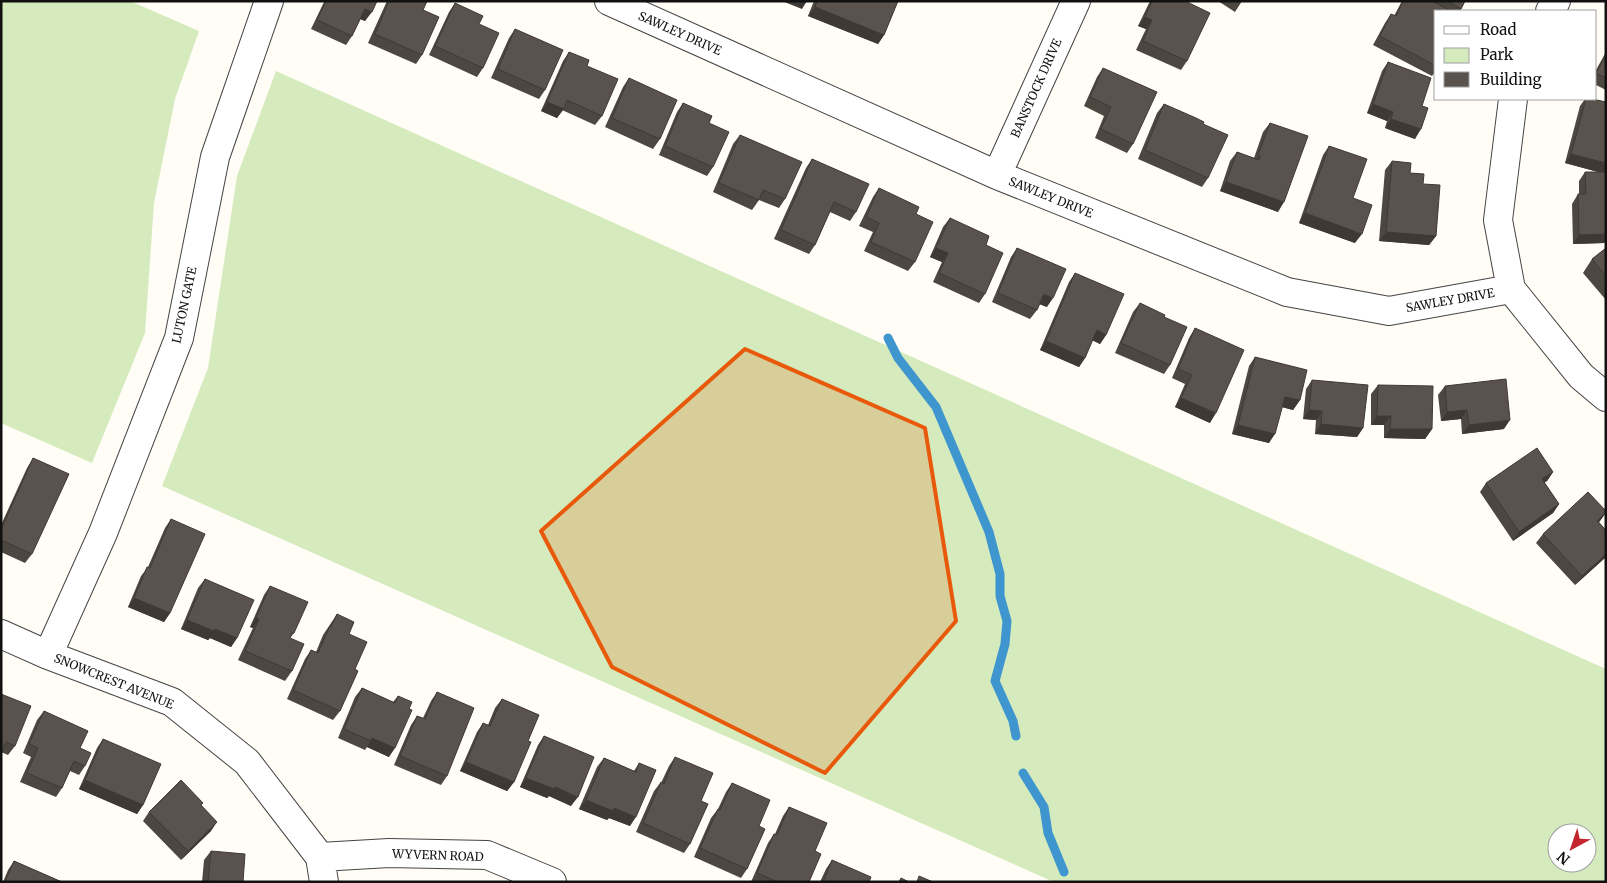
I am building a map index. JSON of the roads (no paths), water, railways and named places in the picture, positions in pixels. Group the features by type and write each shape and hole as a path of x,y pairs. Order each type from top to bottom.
{"street":[{"name":"LUTON GATE","path":"48,655 103,533 179,338 215,157 269,1"},
{"name":"SAWLEY DRIVE","path":"609,1 997,175 1287,292 1389,311 1511,289"},
{"name":"BANSTOCK DRIVE","path":"997,175 1076,1"},
{"path":"1513,100 1498,220 1511,289 1581,376 1606,397"},
{"name":"SNOWCREST AVENUE","path":"1,634 48,655 172,702 247,762 322,869"},
{"name":"WYVERN ROAD","path":"322,869 390,853 488,855 552,882"}],"waterway":[{"path":"888,338 898,358 936,407 989,532 1000,574 1000,596 1007,621 1005,644 995,681 1013,721 1016,736"},
{"path":"1023,773 1044,807 1048,833 1064,872"}]}
